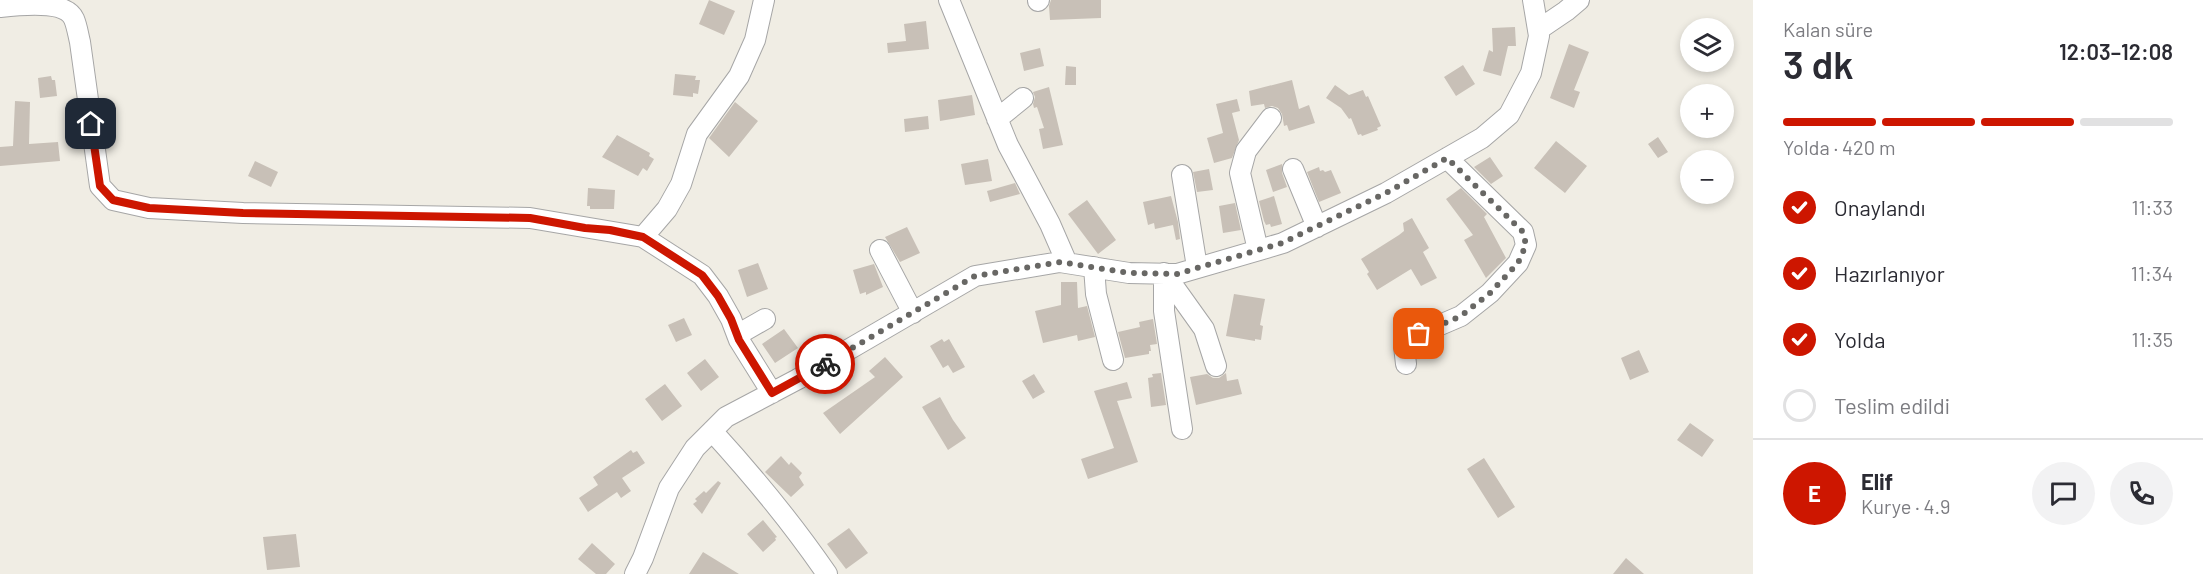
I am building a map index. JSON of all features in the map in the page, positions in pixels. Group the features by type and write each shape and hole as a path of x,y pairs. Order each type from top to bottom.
{"street":[{"path":"643,237 667,209 681,184 697,134 739,75 755,40 764,0"},
{"path":"949,0 1008,145 1050,224 1067,263"},
{"path":"634,574 644,558 669,488 695,448 726,417 975,276 1060,262 1129,273 1177,274 1282,243 1386,193 1482,138 1509,115 1531,73 1539,36 1533,0"},
{"path":"1538,30 1579,0"},
{"path":"0,7 30,4 57,5 70,12 74,18 100,186 113,200 149,208 231,212 530,218 643,237 702,275 718,296 752,364 772,393"},
{"path":"997,119 1023,98"},
{"path":"1258,250 1240,173 1246,151 1271,118"},
{"path":"1406,363 1404,346 1419,334 1461,316 1490,293 1518,263 1526,245 1523,232 1447,158"},
{"path":"1293,169 1317,226"},
{"path":"1182,175 1197,267"},
{"path":"880,250 913,313"},
{"path":"1094,267 1096,294 1113,360"},
{"path":"1164,273 1204,329 1216,366"},
{"path":"1164,273 1164,311 1182,429"},
{"path":"737,335 765,319"},
{"path":"712,431 772,499 827,574"}],"building":[{"path":"709,0 735,11 724,35 699,24"},
{"path":"1051,0 1101,0 1101,18 1050,20"},
{"path":"926,21 929,49 888,53 887,43 906,41 904,24"},
{"path":"1515,27 1516,46 1508,46 1501,76 1483,71 1489,50 1493,52 1492,28"},
{"path":"1569,44 1589,52 1574,90 1580,92 1574,108 1550,98"},
{"path":"1040,48 1044,66 1024,71 1020,53"},
{"path":"1463,65 1475,84 1456,96 1444,77"},
{"path":"1066,66 1076,67 1076,85 1065,85"},
{"path":"675,74 696,76 695,80 700,80 698,94 693,93 693,97 673,95"},
{"path":"51,76 52,80 55,80 57,96 40,98 38,78"},
{"path":"1292,80 1299,109 1309,105 1315,123 1289,131 1287,125 1284,126 1282,114 1278,108 1272,106 1265,108 1264,104 1251,106 1249,91"},
{"path":"1335,85 1349,95 1363,90 1381,126 1377,128 1378,130 1362,136 1358,135 1351,118 1349,119 1341,108 1326,98"},
{"path":"1049,87 1063,145 1043,149 1039,129 1044,128 1037,107 1034,108 1033,92"},
{"path":"972,95 975,115 940,121 938,100"},
{"path":"1237,99 1240,111 1232,113 1239,140 1232,158 1214,163 1207,138 1223,133 1216,104"},
{"path":"15,101 30,102 29,144 58,142 60,161 0,166 0,147 13,146"},
{"path":"735,102 758,121 729,157 709,138"},
{"path":"928,116 929,129 905,132 904,119"},
{"path":"617,135 650,153 649,156 654,159 647,171 643,168 638,176 602,157"},
{"path":"1658,137 1668,152 1658,158 1648,144"},
{"path":"1556,141 1587,166 1565,193 1534,168"},
{"path":"1490,157 1503,176 1491,184 1474,167"},
{"path":"988,159 992,181 965,185 961,164"},
{"path":"255,161 278,172 271,187 248,176"},
{"path":"1282,164 1282,173 1287,187 1273,192 1266,170"},
{"path":"1319,167 1320,171 1331,170 1341,193 1319,202 1307,172"},
{"path":"1209,169 1213,190 1197,192 1193,172"},
{"path":"1015,183 1020,194 990,202 987,191"},
{"path":"588,188 615,190 614,209 590,209 590,206 587,206"},
{"path":"1461,188 1487,214 1484,217 1506,258 1486,278 1464,240 1473,235 1446,199"},
{"path":"1171,196 1180,239 1176,240 1173,225 1155,229 1154,223 1148,225 1143,202"},
{"path":"1274,196 1282,224 1271,227 1264,221 1259,201"},
{"path":"1087,200 1116,240 1098,254 1068,214"},
{"path":"1235,203 1241,230 1223,233 1219,206"},
{"path":"1412,218 1429,248 1423,252 1437,278 1421,286 1411,269 1377,290 1361,259 1404,231 1403,223"},
{"path":"907,227 920,253 900,262 885,237"},
{"path":"758,263 768,289 747,297 738,270"},
{"path":"874,264 883,287 866,295 866,292 860,294 853,270"},
{"path":"1061,282 1077,282 1078,308 1087,306 1095,337 1078,341 1077,335 1043,343 1035,311 1061,305"},
{"path":"1234,294 1265,299 1260,325 1263,326 1261,340 1226,336"},
{"path":"684,318 692,335 676,342 668,325"},
{"path":"1153,319 1157,344 1150,345 1149,354 1125,358 1118,332 1140,327 1139,322"},
{"path":"784,329 798,348 775,363 762,344"},
{"path":"942,339 944,342 949,339 965,367 953,373 948,365 943,368 930,346"},
{"path":"1639,350 1649,372 1630,380 1621,358"},
{"path":"885,357 903,377 840,434 823,413 875,377 869,371"},
{"path":"705,359 719,377 701,391 687,373"},
{"path":"1161,373 1166,405 1151,407 1148,378 1153,377 1152,374"},
{"path":"1226,373 1227,381 1238,379 1242,394 1196,405 1190,377 1207,374 1213,378 1219,378"},
{"path":"1034,374 1045,392 1033,399 1022,381"},
{"path":"1127,382 1132,398 1117,401 1138,462 1088,479 1081,459 1114,448 1094,391"},
{"path":"665,384 682,406 662,421 645,399"},
{"path":"940,397 966,438 948,450 922,407"},
{"path":"1690,423 1714,440 1702,457 1677,440"},
{"path":"631,450 633,453 637,451 645,463 622,478 631,491 621,498 617,492 588,512 579,498 598,485 593,477"},
{"path":"781,456 789,465 791,462 802,473 799,477 804,485 791,497 765,472"},
{"path":"1484,458 1515,507 1498,518 1467,469"},
{"path":"718,481 721,483 702,514 693,504 697,501 695,499 704,491 706,493"},
{"path":"763,520 777,537 763,552 747,534"},
{"path":"849,528 868,553 846,569 827,544"},
{"path":"296,534 300,567 267,570 263,537"},
{"path":"592,543 615,564 606,574 596,574 578,559"},
{"path":"703,552 739,574 689,574"},
{"path":"1626,558 1644,574 1613,574"}],"way so far":[{"path":"825,364 975,276 1060,262 1129,273 1177,274 1282,243 1386,193 1447,158 1523,232 1526,245 1518,263 1490,293 1461,316 1419,334"}],"route":[{"path":"91,124 100,186 113,200 149,208 243,213 530,218 643,237 702,275 718,296 752,364 772,393 825,364"}]}
